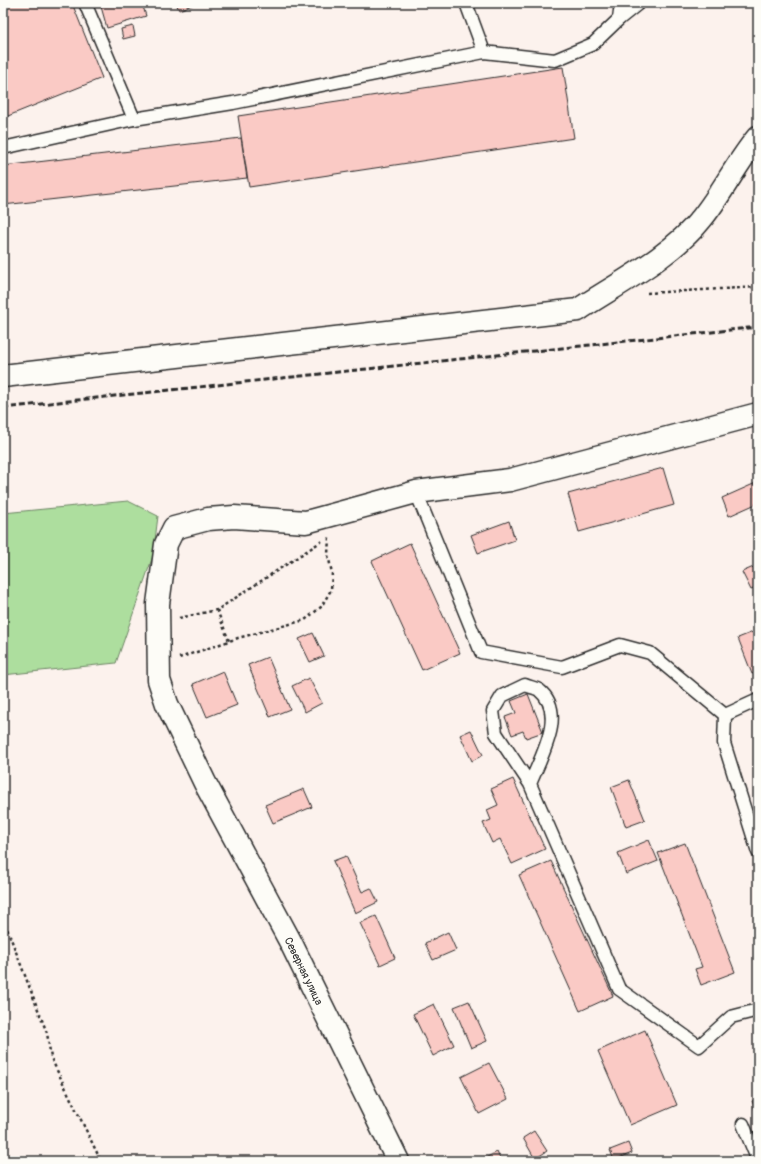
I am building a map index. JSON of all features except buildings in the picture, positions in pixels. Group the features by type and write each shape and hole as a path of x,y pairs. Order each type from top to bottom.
{"street":[{"path":"3,376 578,310 647,265 678,242 702,218 758,137"},
{"path":"416,492 510,480 758,414"},
{"name":"Северная улица","path":"398,1161 290,941 205,784 167,704 159,680 158,604 166,544 174,528 208,519 234,517 306,522 416,492"}],"lane":[{"path":"85,3 134,119"},
{"path":"466,3 484,52"},
{"path":"619,19 621,3"},
{"path":"3,148 134,119 233,103 484,52 555,60 592,44 639,3"},
{"path":"416,492 481,652 562,667 620,645 650,653 725,715"},
{"path":"530,784 552,727 551,704 539,690 525,685 502,696 493,711 496,733 530,784 619,989 699,1046 731,1017 758,1010"},
{"path":"725,715 758,700"},
{"path":"725,715 724,743 758,852"},
{"path":"744,1124 758,1161"}],"path":[{"path":"646,293 758,287"},
{"path":"158,636 178,618 217,610 329,536 328,555 332,573 331,590 321,607 305,620 292,625 229,641 181,657 169,666 159,680"},
{"path":"217,610 229,641"},
{"path":"3,918 47,1033 51,1058 101,1161"}],"green space":[{"path":"128,501 158,516 153,556 116,663 3,675 3,513"}],"railway":[{"path":"3,408 758,327"}]}
